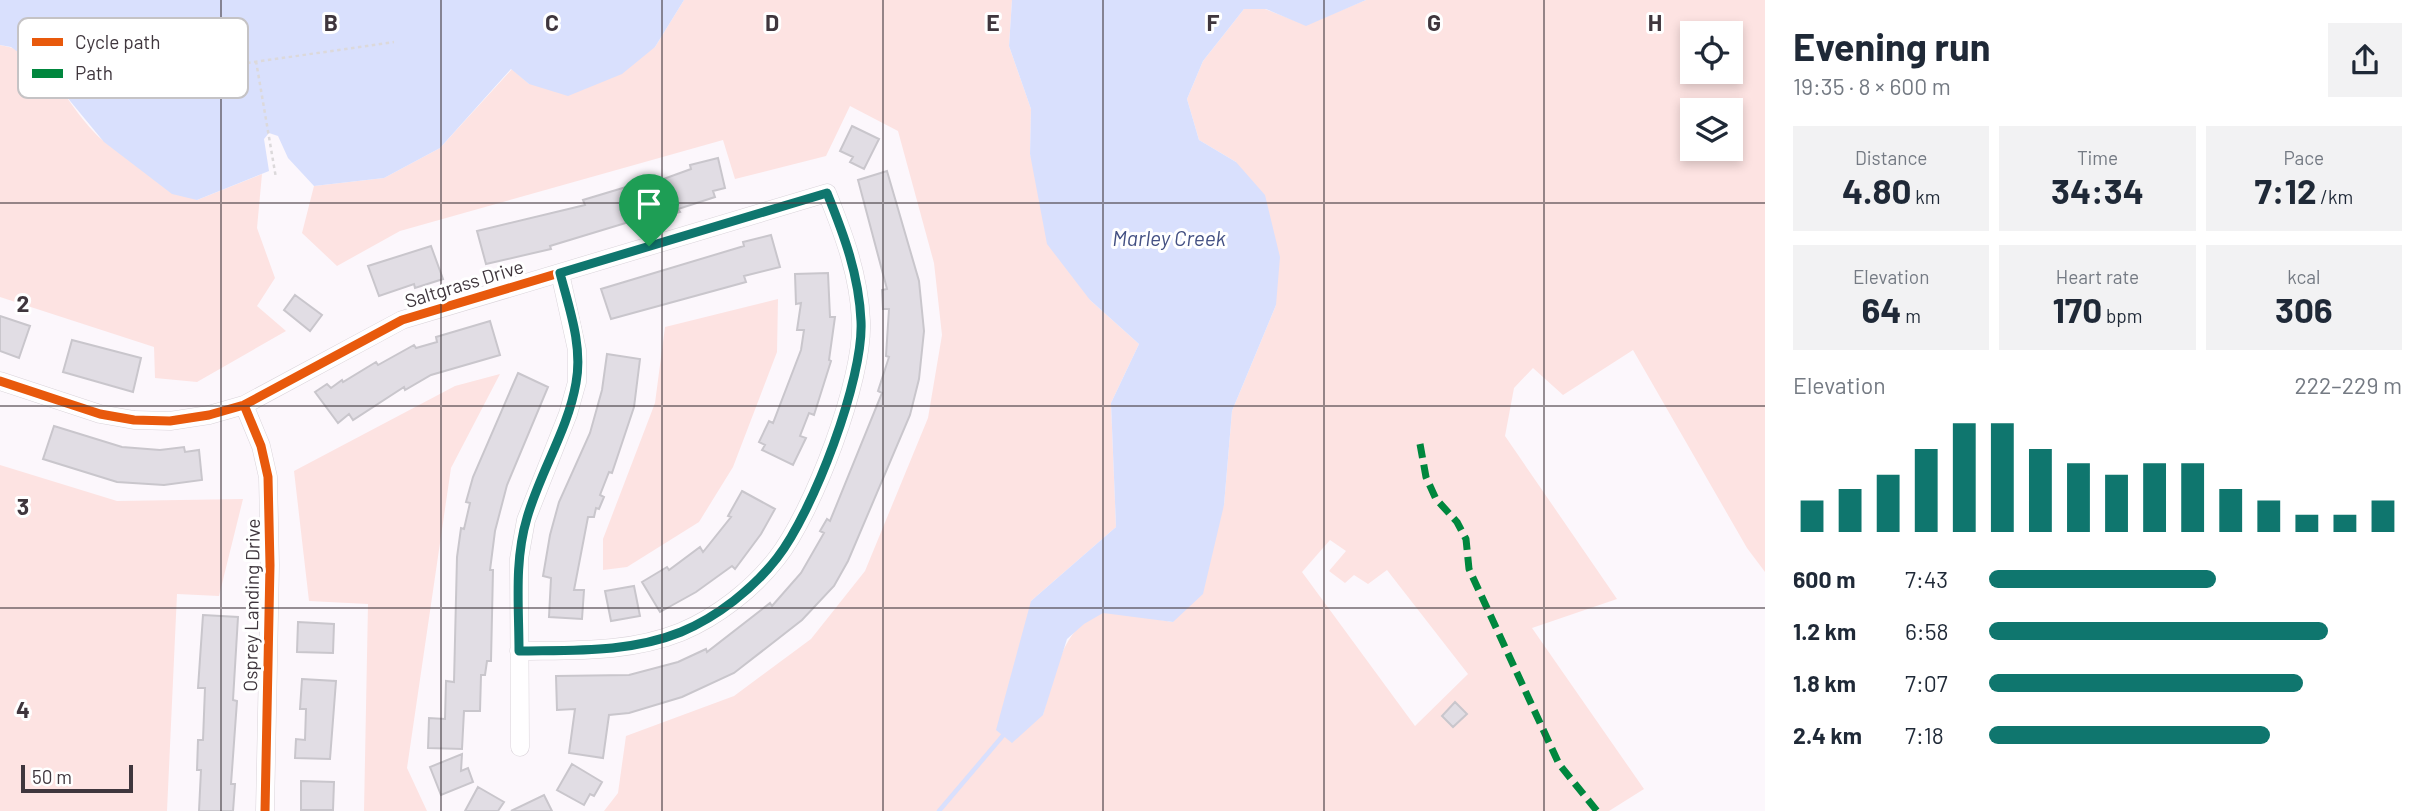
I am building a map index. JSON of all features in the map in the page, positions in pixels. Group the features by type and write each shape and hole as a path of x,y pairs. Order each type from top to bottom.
{"street":[{"name":"Saltgrass Drive","path":"0,381 100,414 134,420 170,421 209,415 244,405 402,320 827,193 849,250 858,284 862,323 859,360 849,398 798,524 777,558 748,588 718,612 682,631 645,644 605,649 519,651"},
{"path":"520,747 519,559 526,520 568,414 577,382 578,350 560,273"},
{"name":"Osprey Landing Drive","path":"244,405 261,446 269,490 265,811"}],"path":[{"path":"248,62 394,42"},
{"path":"256,61 276,178"}],"shaded area":[{"path":"684,0 1012,0 1009,46 1031,109 1030,154 1090,300 1139,344 1111,403 1116,527 1031,601 1043,715 1061,655 1078,628 1089,619 1109,613 1173,622 1224,505 1232,411 1276,305 1236,162 1199,140 1187,99 1203,61 1244,9 1265,9 1306,25 1366,0 1765,0 1765,572 1747,548 1633,350 1563,395 1533,368 1514,388 1505,436 1617,599 1532,628 1644,789 1609,811 604,811 618,793 626,736 734,696 811,639 865,571 928,418 942,335 934,263 898,131 850,106 826,156 735,179 723,140 400,231 337,266 302,233 314,186 384,178 440,148 512,69 529,84 655,47","holes":["1330,540 1346,551 1329,571 1345,583 1354,575 1368,584 1387,570 1468,674 1415,726 1302,572"]},
{"path":"0,45 18,50 18,98 67,98 105,142 197,200 262,174 257,228 275,278 257,306 286,331 197,382 155,378 154,347 0,297"},
{"path":"778,299 777,352 733,467 699,522 627,567 603,570 603,539 655,403 665,327"},
{"path":"500,374 451,468 407,768 427,811 364,811 368,604 309,601 294,471 455,386"},
{"path":"0,465 117,501 243,499 219,596 177,594 167,811 0,811"}],"water":[{"path":"0,0 684,0 655,47 622,74 568,96 529,84 511,69 440,148 384,178 314,186 288,158 278,136 269,133 264,139 269,171 197,200 172,194 104,142 68,98 248,98 248,18 18,18 18,52 11,47 0,45"},
{"name":"Marley Creek","path":"1012,0 1366,0 1306,26 1266,9 1244,9 1203,61 1187,99 1199,140 1236,162 1265,195 1280,257 1276,305 1232,411 1224,505 1203,594 1173,622 1103,613 1084,624 1067,639 1043,715 1012,743 996,730 1031,601 1116,527 1111,403 1139,344 1090,300 1047,244 1030,154 1031,109 1009,46"}],"building":[{"path":"852,126 879,139 864,169 850,162 853,157 840,151"},
{"path":"718,158 725,188 713,191 715,197 678,209 680,212 666,216 665,211 550,246 551,249 486,264 477,231 585,205 583,200 646,181 647,185 691,169 690,165"},
{"path":"887,171 919,281 924,331 919,379 910,415 848,561 834,586 802,620 734,673 682,697 629,713 609,715 603,758 569,753 575,709 557,710 556,676 629,675 678,662 706,649 707,652 770,603 772,606 801,573 824,533 820,531 827,519 830,521 882,393 878,391 889,357 886,356 889,309 883,309 882,290 887,289 858,180"},
{"path":"771,235 780,267 744,276 746,282 611,319 601,289 744,246 743,242"},
{"path":"431,246 443,279 415,288 414,284 379,296 368,266"},
{"path":"828,273 830,317 835,317 831,361 814,415 809,413 800,436 806,438 793,465 762,450 765,445 759,442 769,421 773,423 801,350 804,330 797,330 801,303 796,304 795,274"},
{"path":"295,295 322,315 310,331 284,310"},
{"path":"0,316 30,326 19,358 0,351"},
{"path":"490,321 500,355 431,375 405,390 404,387 353,420 349,414 338,423 315,392 327,384 331,388 376,362 378,365 414,345 416,348 437,342 436,337"},
{"path":"72,340 141,358 133,392 63,372"},
{"path":"607,354 640,359 634,407 612,473 609,472 600,495 604,497 599,509 596,508 594,517 588,517 574,590 584,590 582,619 549,617 551,578 543,576 550,535 559,502 590,433 602,390"},
{"path":"518,373 548,387 507,485 495,531 490,570 493,570 491,661 487,661 485,675 481,675 480,711 464,711 462,749 428,748 429,718 445,719 446,681 454,682 457,557 461,528 464,529 470,503 466,502 473,477"},
{"path":"54,426 122,447 160,450 184,447 185,452 199,450 202,480 164,485 117,482 43,459"},
{"path":"742,491 775,509 761,534 735,569 732,566 696,592 660,612 642,582 667,567 669,570 700,547 703,552 731,517 728,516"},
{"path":"634,586 640,616 611,621 605,591"},
{"path":"203,615 238,617 233,700 237,701 231,784 235,784 233,811 199,811 201,770 197,770 198,740 203,740 205,688 198,688"},
{"path":"298,622 334,624 333,653 297,652"},
{"path":"302,679 336,681 330,759 295,758 296,739 305,740 306,709 300,709"},
{"path":"1455,702 1467,714 1453,727 1442,716"},
{"path":"462,754 461,771 468,768 473,782 441,795 430,767"},
{"path":"572,764 602,782 594,796 590,794 584,805 557,790"},
{"path":"301,781 334,782 333,810 301,810"},
{"path":"478,787 504,802 498,811 465,811"},
{"path":"544,795 552,811 511,811"}],"waterway":[{"path":"939,811 1006,732"}],"marked path":[{"path":"1420,444 1426,477 1436,499 1457,522 1466,539 1469,569 1559,764 1597,811"}],"cycle path":[{"path":"0,381 100,414 134,420 170,421 209,415 244,405 402,320 827,193 854,271 860,304 860,346 834,444 806,510 777,558 757,581 734,601 681,632 621,647 519,651"},
{"path":"244,405 261,446 268,477 270,565 265,811"}],"route":[{"path":"827,193 849,250 858,284 862,323 859,360 849,398 798,524 777,558 748,588 718,612 682,631 645,644 605,649 519,651 519,559 526,520 568,414 577,382 578,350 560,273 649,246 827,193"}]}
